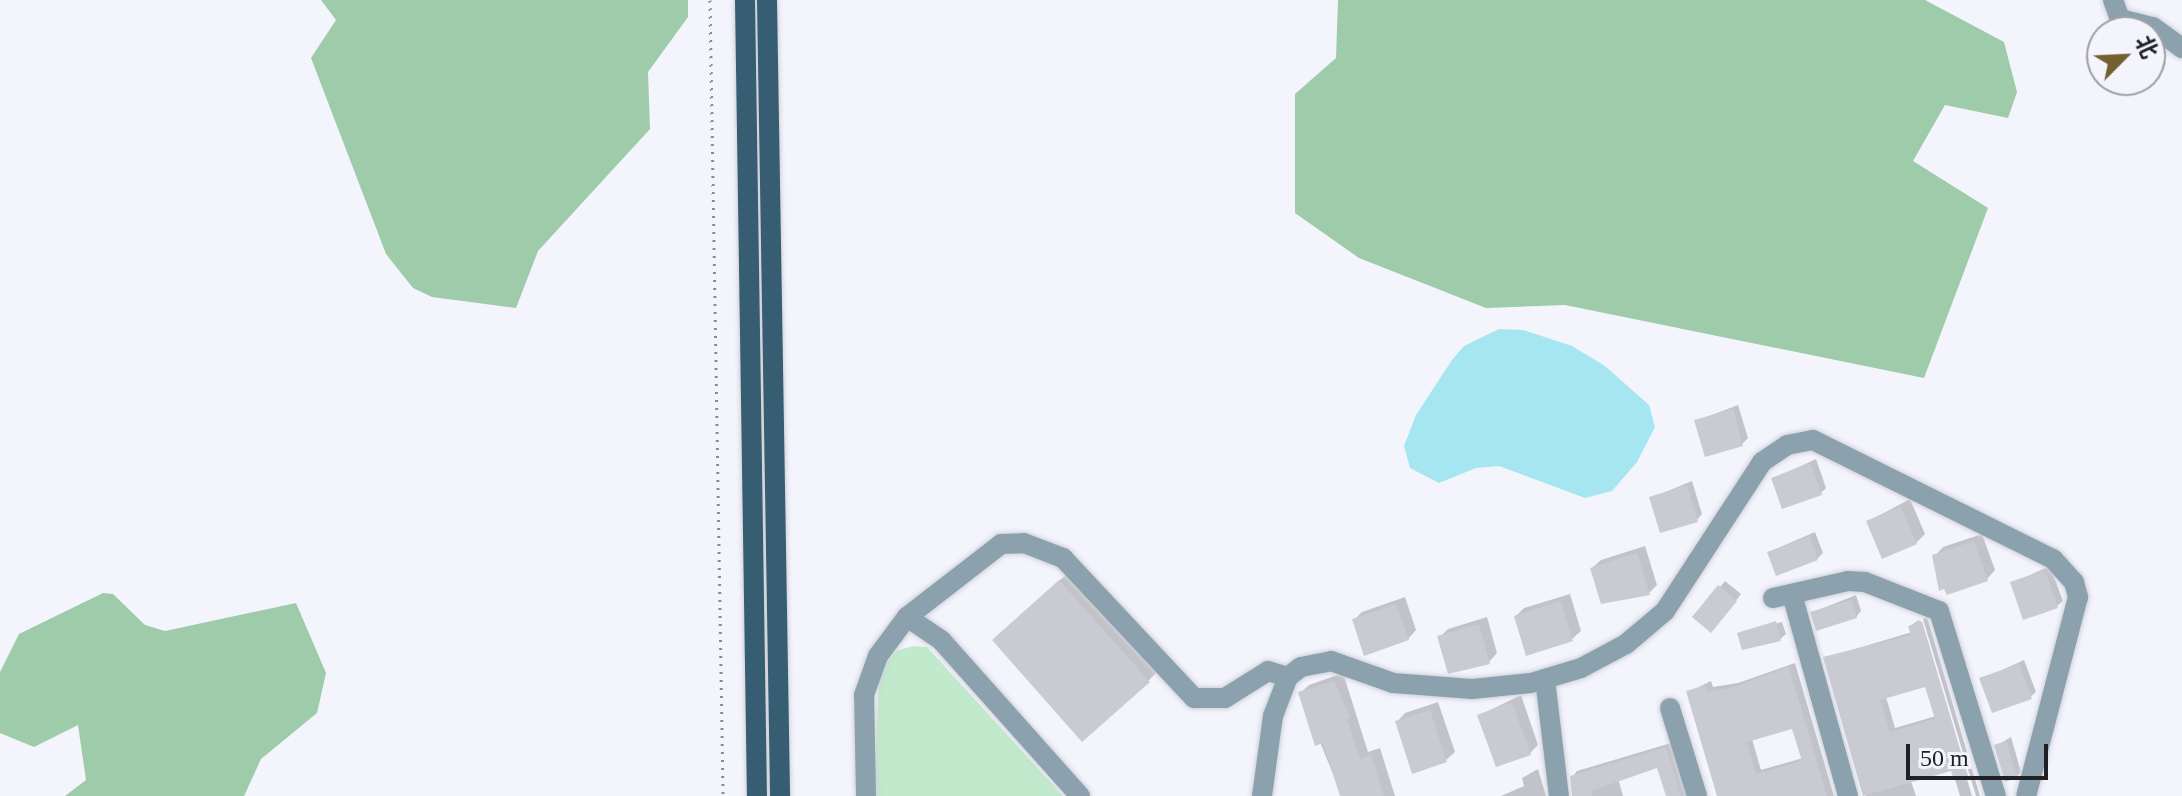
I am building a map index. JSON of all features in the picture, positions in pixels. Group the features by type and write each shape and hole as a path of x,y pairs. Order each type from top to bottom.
{"main road":[{"path":"745,0 757,796"},
{"path":"767,0 780,796"}],"lane":[{"path":"2113,0 2120,19 2153,27 2182,48"},
{"path":"1262,796 1268,738 1288,677 1308,663 1331,661 1393,683 1442,688 1502,688 1545,679 1604,657 1646,628 1679,594 1762,462 1787,445 1813,440 2053,559 2074,582 2078,597 2026,796"},
{"path":"866,796 864,695 878,656 907,617 1001,544 1024,543 1063,558 1184,694 1214,701 1268,671 1288,677"},
{"path":"1848,796 1782,596 1865,582 1939,611 1996,796"},
{"path":"907,617 941,640 1080,796"},
{"path":"1545,679 1559,796"},
{"path":"1670,708 1697,796"}],"path":[{"path":"710,0 723,796"}],"green space":[{"path":"321,0 688,0 688,17 648,72 650,129 538,251 516,308 432,297 413,288 386,254 311,58 336,20"},
{"path":"1338,0 1925,0 2004,42 2017,92 2008,118 1945,105 1913,161 1988,208 1924,378 1565,305 1486,308 1359,258 1295,213 1295,94 1336,58"},
{"path":"103,593 113,594 145,625 165,631 296,603 326,673 317,713 261,759 244,796 65,796 86,780 78,725 34,747 0,733 0,672 19,634"},
{"path":"913,646 927,647 1063,796 874,796 879,672 896,651"}],"water":[{"path":"1499,329 1523,330 1572,346 1605,366 1649,405 1655,427 1637,462 1612,491 1585,498 1499,466 1476,468 1439,483 1410,468 1404,446 1416,415 1464,346"}],"building":[{"path":"1733,409 1743,446 1705,457 1694,420"},
{"path":"1810,463 1822,495 1782,509 1771,478"},
{"path":"1687,485 1698,522 1660,533 1649,497"},
{"path":"1901,506 1917,544 1882,559 1866,521"},
{"path":"1810,536 1818,560 1776,576 1767,552"},
{"path":"1974,541 1988,581 1947,595 1944,589 1939,591 1932,555"},
{"path":"1637,553 1650,595 1601,604 1590,568"},
{"path":"2045,570 2058,608 2023,620 2010,582"},
{"path":"1059,580 1150,682 1082,742 992,640"},
{"path":"1718,585 1737,601 1711,633 1692,617"},
{"path":"1851,600 1857,618 1816,631 1810,612"},
{"path":"1561,601 1573,641 1526,656 1514,616"},
{"path":"1396,604 1409,640 1364,656 1352,619"},
{"path":"1776,621 1781,641 1742,650 1737,633"},
{"path":"1922,621 1968,776 1954,780 1951,771 1863,796 1823,657 1911,635 1908,626","holes":["1925,687 1935,719 1890,732 1880,700"]},
{"path":"1479,624 1490,664 1448,674 1437,636"},
{"path":"2019,664 2032,699 1992,713 1979,678"},
{"path":"1789,667 1827,796 1717,796 1686,691 1706,685 1708,692 1731,688","holes":["1792,729 1802,761 1756,774 1747,742"]},
{"path":"1334,681 1351,718 1347,719 1360,759 1371,755 1384,796 1340,796 1323,743 1315,746 1298,692"},
{"path":"1512,702 1531,755 1496,767 1477,715"},
{"path":"1430,710 1447,762 1412,774 1395,721"},
{"path":"2006,741 2017,778 2005,782 1994,745"},
{"path":"1666,747 1681,796 1666,796 1657,768 1591,791 1592,796 1572,796 1570,776"}]}
